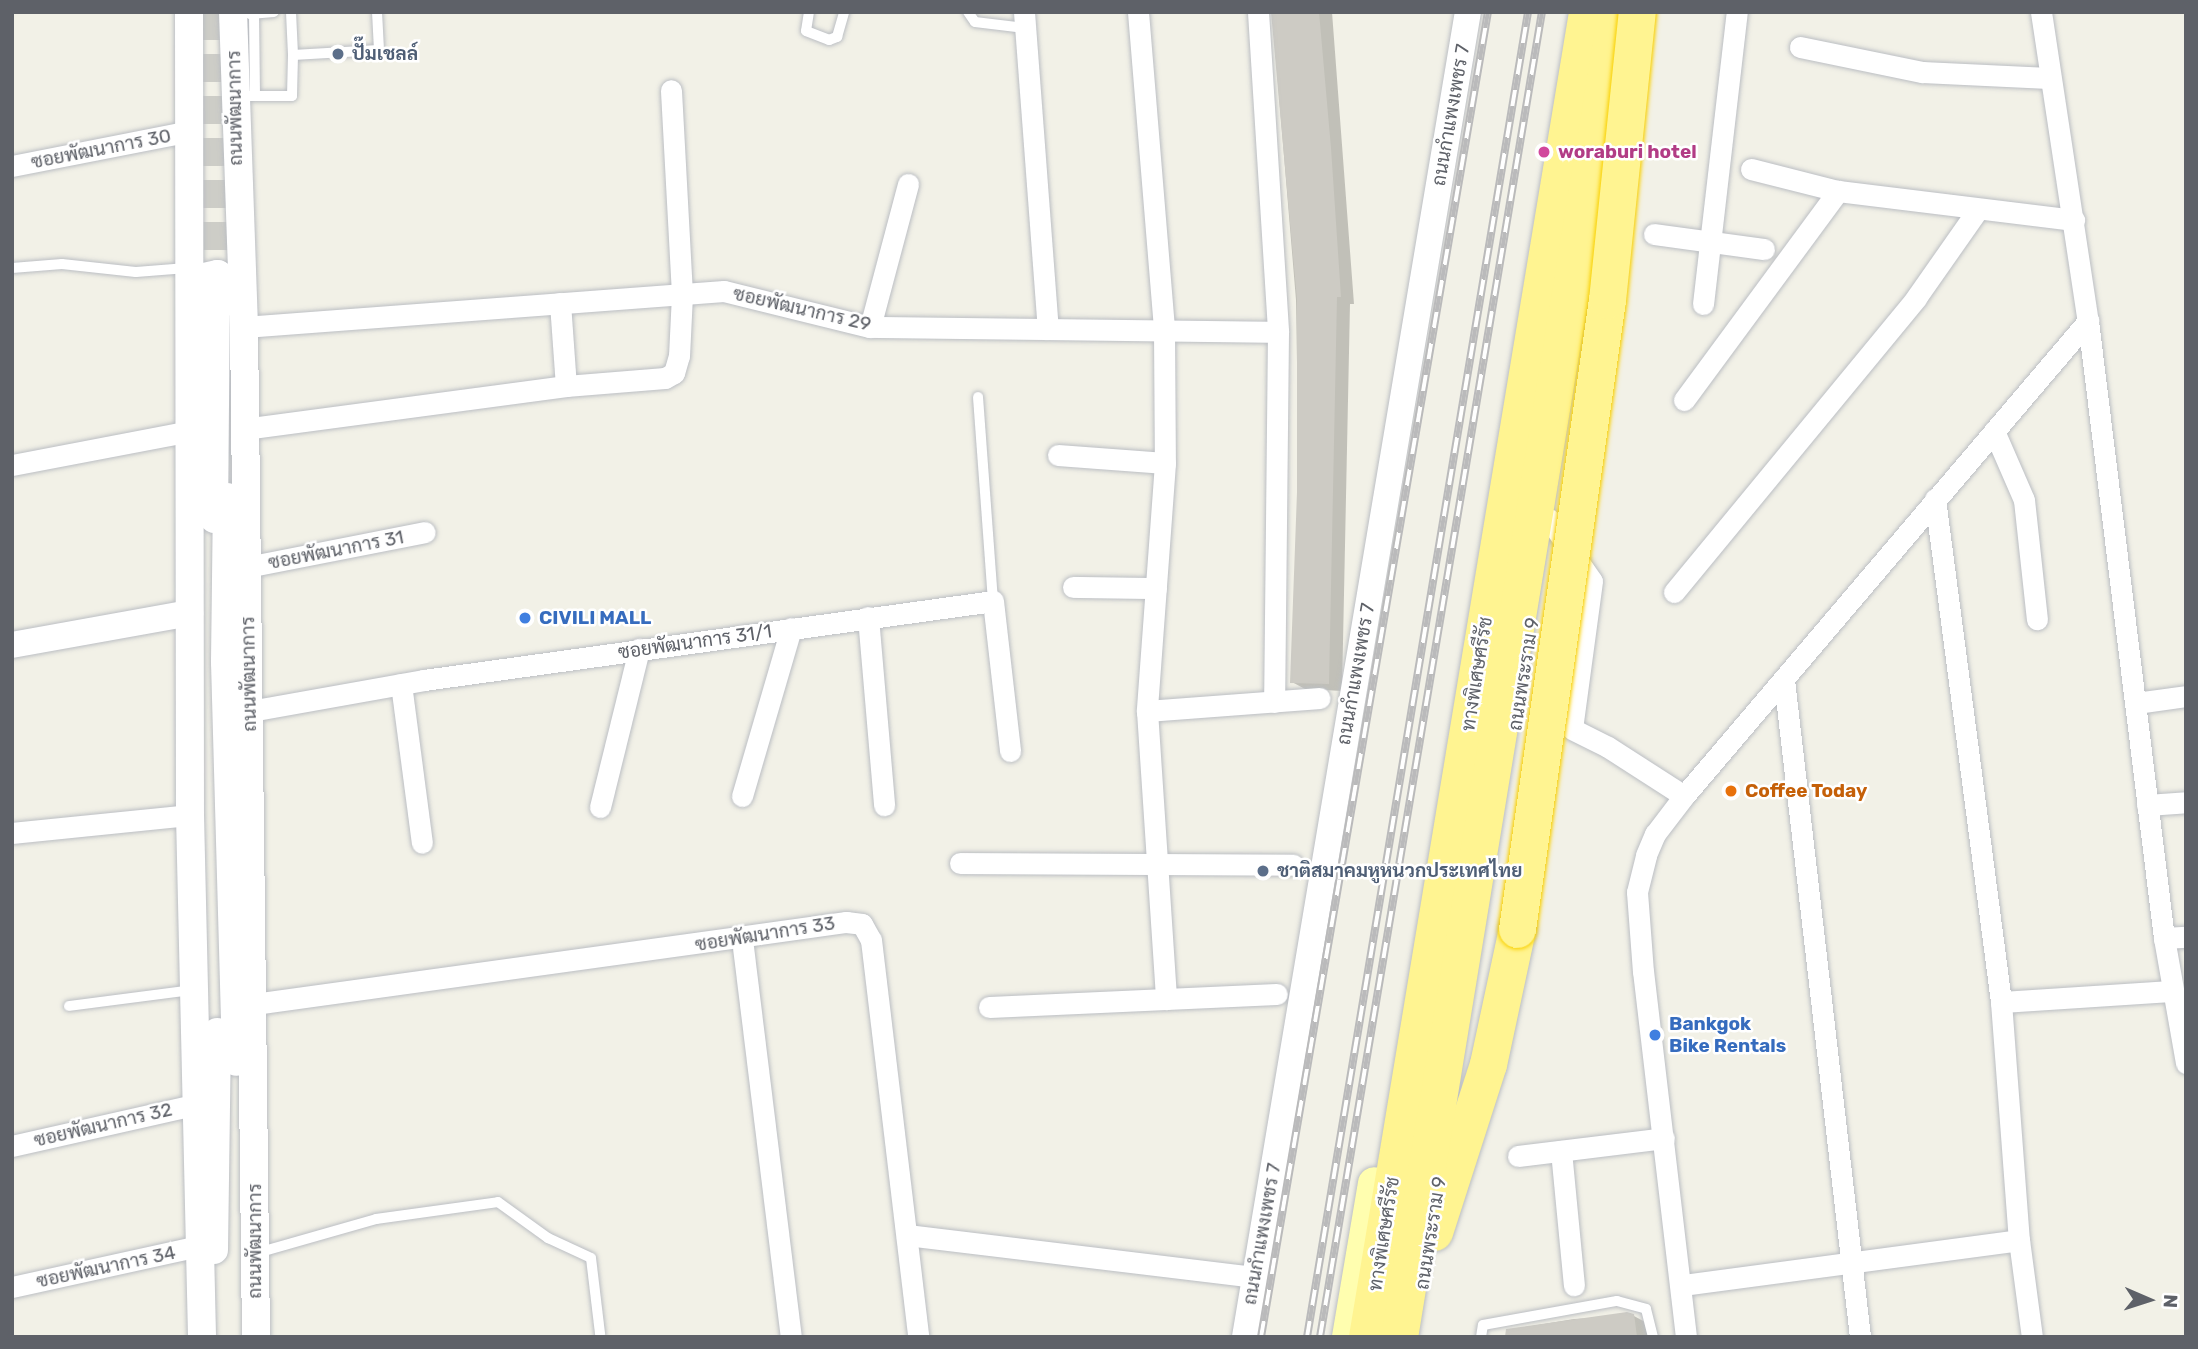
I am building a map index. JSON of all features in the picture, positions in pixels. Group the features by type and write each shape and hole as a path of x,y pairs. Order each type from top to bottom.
{"highway":[{"name":"ทางพิเศษศรีรัช","path":"1367,1337 1587,12"},
{"name":"ทางพิเศษศรีรัช","path":"1399,1337 1616,12"},
{"path":"1427,1253 1488,1063 1517,929 1607,300 1638,12"}],"main road":[{"name":"ถนนพัฒนาการ","path":"189,12 190,131 244,429 254,1004 255,1337"},
{"path":"1348,1337 1569,12"},
{"name":"ถนนพระราม 9","path":"1414,1337 1589,274 1638,12"},
{"name":"ถนนพัฒนาการ","path":"204,1337 194,1105 190,815 190,431 219,300 245,96 240,14"},
{"name":"ถนนพัฒนาการ","path":"204,1337 218,1193 211,663 219,300"},
{"name":"ถนนพัฒนาการ","path":"219,300 237,1111 242,1253 255,1337"}],"street":[{"path":"1138,12 1164,331 1165,463 1147,711 1166,999"},
{"path":"1258,12 1278,332 1274,702"},
{"name":"ถนนกำแพงเพชร 7","path":"1245,1337 1468,12"},
{"path":"1703,304 1737,12"},
{"path":"2040,12 2074,220 2164,938 2186,1063"},
{"path":"1024,20 1048,329"},
{"path":"1800,47 1922,72 2049,78"},
{"path":"244,429 566,386 665,378 674,373 680,356 681,294 671,90"},
{"name":"ซอยพัฒนาการ 30","path":"12,166 190,131"},
{"path":"1751,169 1838,191 1978,211 2074,220"},
{"path":"870,327 908,184"},
{"path":"1685,400 1838,191"},
{"path":"1674,592 1916,298 1978,211"},
{"path":"1654,233 1764,250"},
{"name":"ซอยพัฒนาการ 29","path":"219,300 560,303 724,291 870,327 1278,332"},
{"path":"560,303 566,386"},
{"path":"1686,1337 1683,1285 1637,892 1655,834 1935,499 2088,321"},
{"path":"12,465 190,431"},
{"path":"1994,431 2015,470 2024,500 2037,619"},
{"path":"1058,455 1165,463"},
{"path":"1935,499 2001,1002 2019,1240 2032,1337"},
{"path":"1549,519 1592,582 1572,729 1608,747 1685,796"},
{"name":"ซอยพัฒนาการ 31","path":"247,567 425,533"},
{"path":"1073,587 1156,588"},
{"path":"993,601 1010,751"},
{"name":"ซอยพัฒนาการ 31/1","path":"250,711 401,684 993,601"},
{"path":"12,645 190,613"},
{"path":"868,617 884,805"},
{"path":"742,796 791,628"},
{"path":"600,807 639,649"},
{"path":"1784,680 1860,1337"},
{"path":"401,684 422,843"},
{"path":"2136,703 2186,696"},
{"path":"1147,711 1320,698"},
{"path":"2147,805 2186,802"},
{"path":"12,833 190,815"},
{"path":"960,863 1293,865"},
{"name":"ซอยพัฒนาการ 33","path":"254,1004 742,939 846,922 862,924 872,940 918,1337"},
{"path":"2164,938 2186,937"},
{"path":"742,939 791,1337"},
{"path":"2001,1002 2172,991"},
{"path":"989,1007 1277,994"},
{"name":"ซอยพัฒนาการ 32","path":"12,1146 194,1105"},
{"path":"1518,1156 1664,1138"},
{"path":"1561,1151 1574,1285"},
{"path":"907,1235 1255,1277"},
{"path":"1683,1285 1850,1265 2019,1240"},
{"name":"ซอยพัฒนาการ 34","path":"12,1287 199,1246"}],"lane":[{"path":"240,14 274,12"},
{"path":"245,96 292,96 291,12"},
{"path":"293,55 379,50 377,12"},
{"path":"809,12 806,31 829,40 837,37 844,12"},
{"path":"968,12 975,22 1024,20"},
{"path":"12,268 62,264 136,272 219,300"},
{"path":"978,397 993,601"},
{"path":"69,1006 193,990"},
{"path":"254,1254 376,1219 498,1202 548,1238 591,1258 600,1334"},
{"path":"1481,1337 1483,1325 1617,1301 1646,1309 1653,1337"}],"building":[{"path":"1271,12 1319,12 1331,148 1341,297 1337,297 1329,684 1290,683 1297,492 1297,300"},
{"path":"1627,1312 1634,1314 1637,1337 1505,1337 1506,1329"}],"tunnel":[{"path":"209,12 216,299"}],"railway":[{"path":"1261,1337 1488,12"},
{"path":"1307,1337 1528,12"},
{"path":"1320,1337 1542,12"}],"place":[{"name":"ปั๊มเชลล์","path":"338,54"},
{"name":"woraburi hotel","path":"1544,152"},
{"name":"CIVILI MALL","path":"525,618"},
{"name":"Coffee Today","path":"1731,791"},
{"name":"ชาติสมาคมหูหนวกประเทศไทย","path":"1263,871"},
{"name":"Bankgok Bike Rentals","path":"1655,1035"}]}
